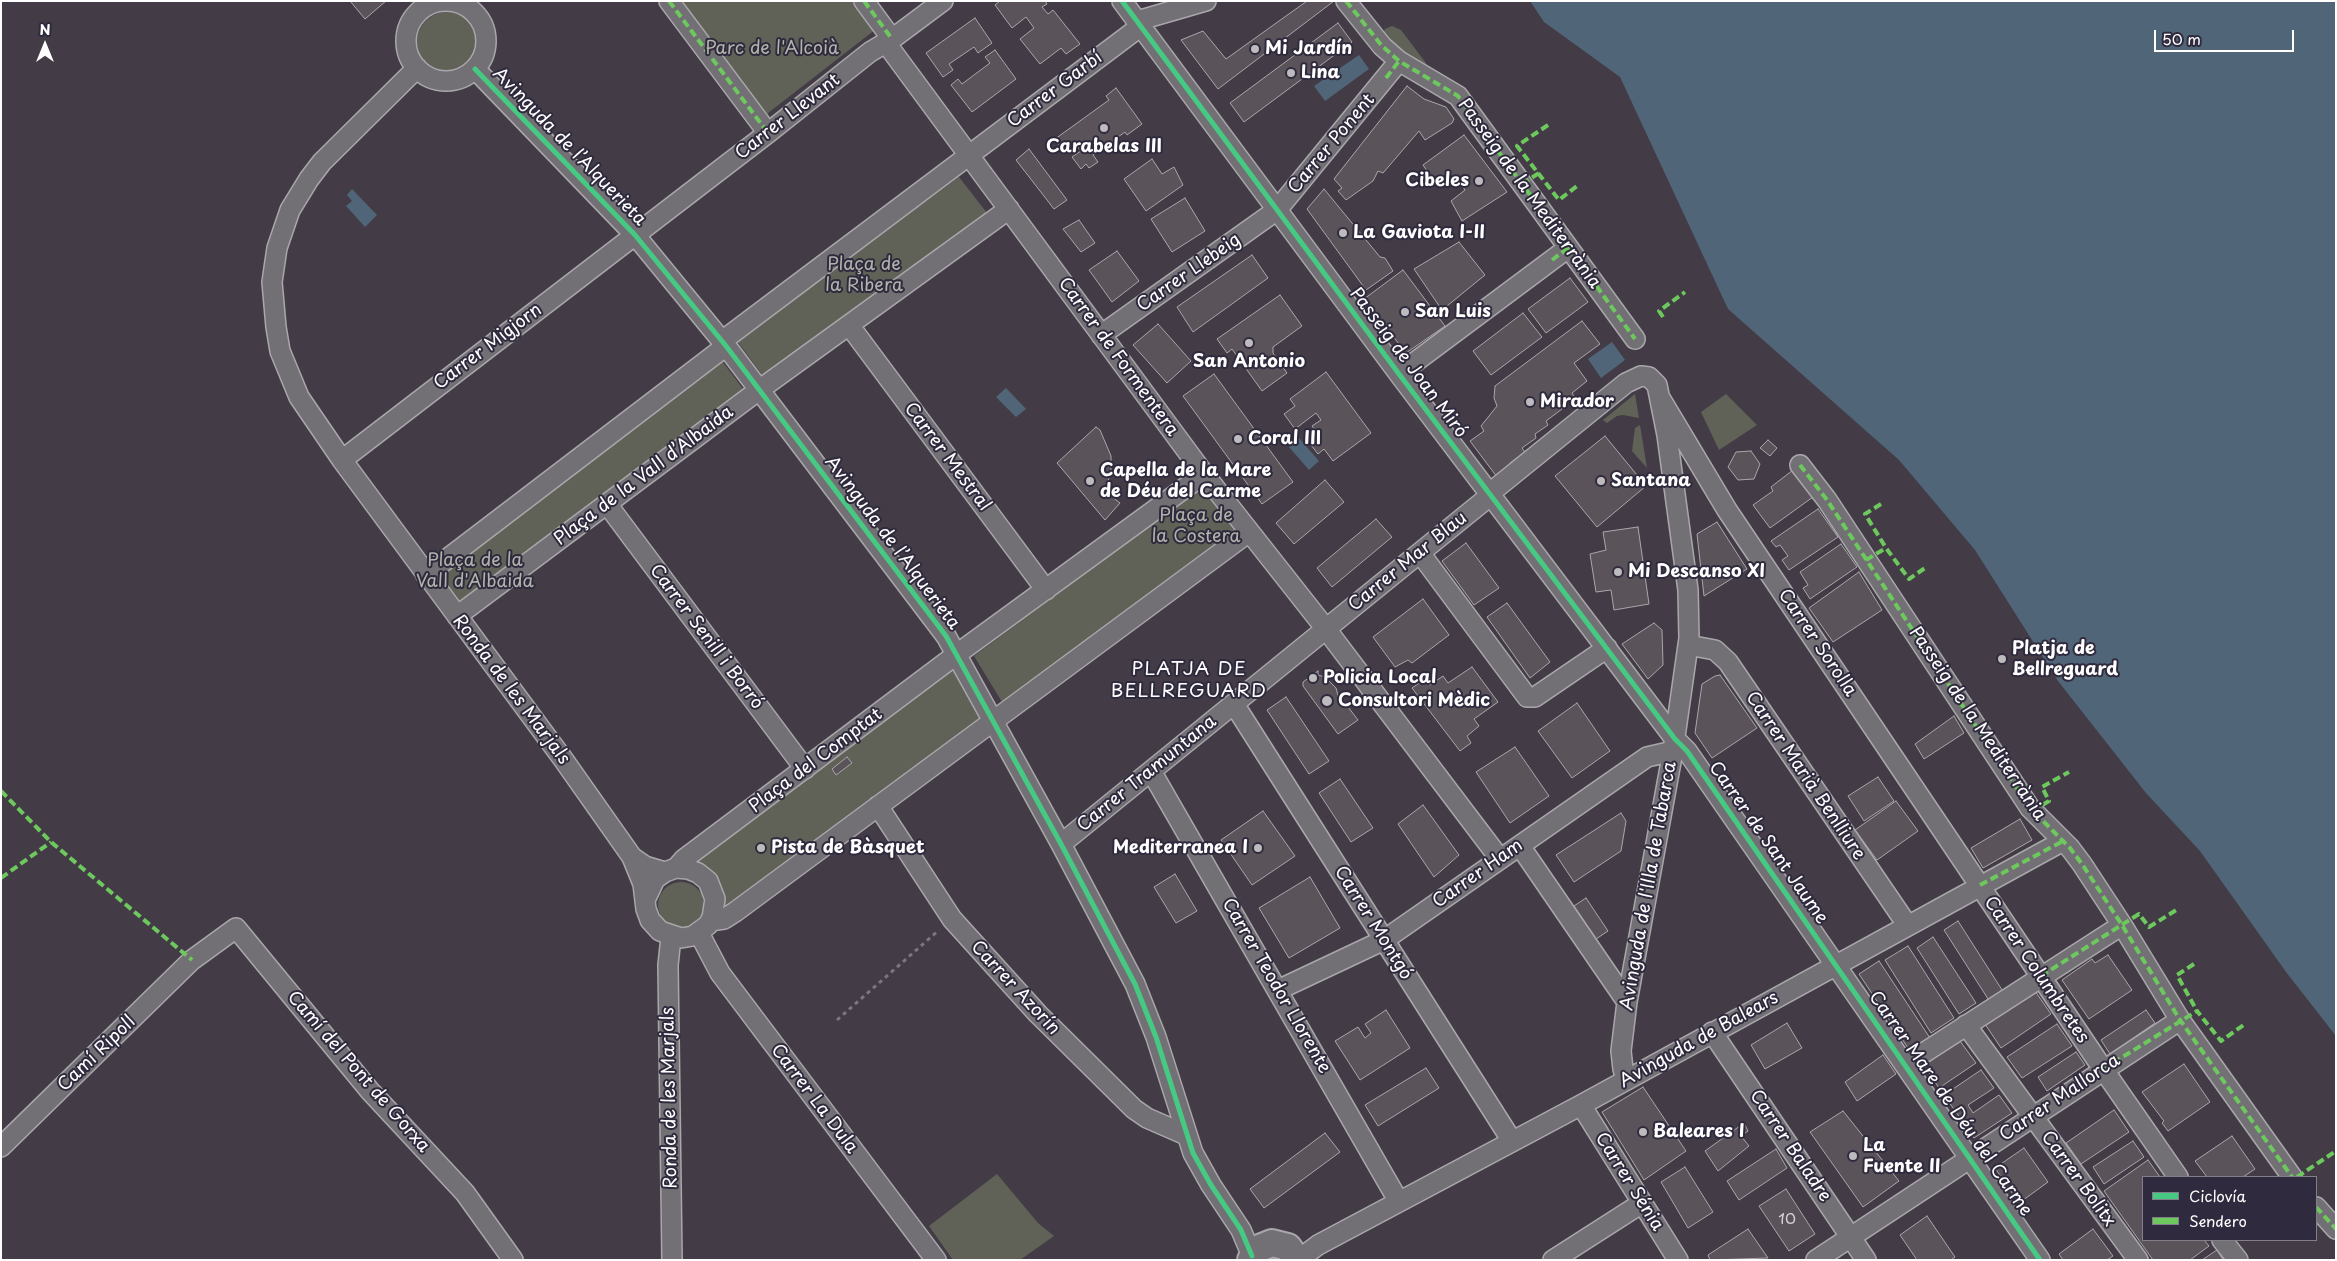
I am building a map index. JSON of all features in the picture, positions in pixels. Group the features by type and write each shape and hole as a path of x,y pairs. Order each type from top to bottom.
{"street":[{"path":"670,1 768,133"},
{"path":"864,1 889,41"},
{"name":"Carrer Llevant","path":"635,235 870,52 889,41 943,1"},
{"name":"Passeig de Joan Miró","path":"1122,1 1398,374 1607,648 1674,745"},
{"path":"1139,23 1206,1"},
{"name":"Passeig de la Mediterrània","path":"1346,1 1372,35 1400,61 1458,96 1635,339"},
{"path":"439,2 462,3 477,16 486,37 482,60 467,76 446,81 435,80 417,68 409,55 406,40 413,20 427,4 439,2"},
{"name":"Carrer Garbí","path":"969,154 1139,23"},
{"name":"Carrer de Formentera","path":"889,41 1009,209 1204,474 1326,629 1500,858"},
{"name":"Carrer Ponent","path":"1277,210 1400,61"},
{"name":"Ronda de les Marjals","path":"417,68 337,146 309,180 290,210 274,267 272,298 280,351 289,376 307,410 426,575 563,759 632,857"},
{"name":"Avinguda de l’Alquerieta","path":"475,69 635,235 724,344 938,626 957,654 1061,844 1140,996 1156,1037 1186,1135 1206,1177 1231,1212 1276,1254"},
{"path":"426,575 969,154"},
{"path":"759,390 1009,209"},
{"name":"Carrer Llebeig","path":"1101,335 1277,210"},
{"name":"Carrer Migjorn","path":"342,460 635,235"},
{"path":"1398,374 1568,248"},
{"name":"Carrer Mestral","path":"849,325 1046,590"},
{"name":"Carrer Mar Blau","path":"1326,629 1626,383 1641,376"},
{"name":"Avinguda de l'Illa de Tabarca","path":"1627,1080 1623,1070 1621,1050 1627,1002 1674,745 1688,645 1690,608 1660,398 1657,385 1652,379 1641,376"},
{"name":"Plaça de la Vall d’Albaida","path":"457,616 759,390"},
{"name":"Carrer Sorolla","path":"1660,398 1727,510 1980,885"},
{"name":"Passeig de la Mediterrània","path":"1800,465 1827,500 2030,808 2063,841 2082,864 2180,1020 2291,1176"},
{"path":"957,654 1204,474"},
{"name":"Carrer Senill i Borró","path":"607,504 805,769"},
{"path":"632,857 639,870 646,898 646,909 650,920 660,931 671,937 681,938 730,916 1249,532"},
{"path":"1420,553 1527,697 1535,697 1607,648"},
{"name":"Carrer Tramuntana","path":"1061,844 1326,629"},
{"name":"Carrer Marià Benlliure","path":"1688,645 1715,650 1728,662 1908,926"},
{"name":"Plaça del Comptat","path":"671,870 684,858 957,654"},
{"name":"Carrer Montgó","path":"1234,704 1512,1141"},
{"name":"Carrer Ham","path":"1278,990 1384,940 1647,757 1674,745"},
{"name":"Carrer de Sant Jaume","path":"1674,745 1688,751 1837,964"},
{"name":"Carrer Teodor Llorente","path":"1151,771 1399,1202"},
{"name":"Carrer Azorín","path":"878,806 952,919 1038,1014 1134,1108 1162,1126 1186,1135"},
{"name":"Avinguda de Balears","path":"1276,1254 1335,1236 1581,1105 2063,841"},
{"path":"1520,846 1627,1002"},
{"path":"632,857 645,866 671,870 688,869 698,873 708,881 716,906 705,927"},
{"path":"646,898 655,879 671,870"},
{"name":"Carrer Columbretes","path":"1980,885 2103,1070 2177,1176"},
{"path":"1905,1064 2122,925"},
{"name":"Carrer La Dula","path":"705,927 720,973 929,1257"},
{"name":"Camí del Pont de Gorxa","path":"192,960 236,928 370,1091 465,1193 513,1260"},
{"name":"Ronda de les Marjals","path":"671,937 668,965 672,1260"},
{"name":"Camí Ripoll","path":"1,1147 192,960"},
{"name":"Carrer Mare de Déu del Carme","path":"1837,964 2040,1260"},
{"name":"Carrer Mallorca","path":"1816,1260 2180,1020"},
{"name":"Carrer Bolitx","path":"1966,1025 2138,1260"},
{"name":"Carrer Baladre","path":"1712,1032 1866,1260"},
{"name":"Carrer Sénia","path":"1581,1105 1678,1260"},
{"path":"1553,1260 1642,1204"},
{"path":"2317,1208 2336,1229"},
{"path":"2224,1242 2238,1260"}],"path":[{"path":"837,1020 952,919"}],"green space":[{"name":"Parc de l'Alcoià","path":"677,1 855,1 876,29 763,117"},
{"path":"441,12 453,12 464,17 472,25 477,36 475,54 464,67 453,72 441,72 430,67 422,59 417,48 417,36 422,25 430,17"},
{"path":"1392,26 1401,30 1426,63 1424,68 1382,35 1385,29"},
{"name":"Plaça de la Ribera","path":"959,177 987,213 764,377 737,341"},
{"name":"Plaça de la Vall d'Albaida","path":"722,361 746,393 462,607 438,574"},
{"path":"1635,394 1639,418 1623,415 1617,416 1607,423 1603,420"},
{"path":"1726,394 1757,425 1719,450 1701,412"},
{"path":"1640,425 1647,468 1632,451 1635,428"},
{"name":"Plaça de la Costera","path":"1202,487 1236,531 1002,702 974,656"},
{"path":"953,669 982,718 723,911 722,889 717,881 693,863"},
{"path":"676,882 686,882 700,892 704,905 700,918 694,924 686,928 676,928 662,918 658,910 658,900 668,886"},
{"path":"997,1174 1038,1223 1054,1236 1020,1260 953,1260 929,1226"}],"water":[{"path":"1530,1 2336,1 2336,1036 2286,972 2200,851 2146,793 2058,681 1975,550 1899,460 1728,309 1620,77 1544,22"},
{"path":"1359,55 1369,69 1325,101 1314,86"},
{"path":"352,189 377,215 365,227 346,206 352,201 347,195"},
{"path":"1612,342 1625,360 1601,378 1588,359"},
{"path":"1006,388 1026,409 1016,417 996,397"},
{"path":"1299,438 1319,461 1309,470 1289,447"}],"building":[{"path":"350,1 386,1 365,19"},
{"path":"1000,1 1045,1 1047,4 1042,7 1048,14 1053,10 1080,44 1066,54 1061,48 1040,64 1020,39 1034,28 1026,17 1012,28 995,5"},
{"name":"Mi Jardín","path":"1307,1 1334,1 1218,89 1181,40 1203,31 1226,59"},
{"path":"975,18 992,43 978,53 974,47 949,64 953,70 943,77 926,53"},
{"name":"Lina","path":"1338,23 1352,42 1244,122 1230,103"},
{"path":"995,50 1016,79 972,112 951,85 958,79 962,84 990,63 985,57"},
{"path":"1407,86 1424,99 1446,107 1454,119 1452,123 1425,140 1419,131 1383,173 1378,171 1373,181 1346,200 1338,191 1342,188 1334,179"},
{"name":"Carabelas III","path":"1116,88 1142,124 1127,135 1125,132 1093,155 1098,162 1089,168 1086,164 1081,169 1072,157 1081,151 1076,145 1065,153 1055,139 1109,100 1106,96"},
{"name":"Cibeles","path":"1464,135 1507,192 1462,221 1451,201 1465,190 1455,175 1438,187 1423,165"},
{"path":"1029,149 1067,200 1054,209 1016,160"},
{"path":"1152,159 1162,174 1174,167 1183,185 1146,211 1124,179"},
{"name":"La Gaviota I-II","path":"1324,189 1380,257 1385,258 1393,271 1366,290 1307,209"},
{"path":"1185,198 1205,231 1172,252 1151,219"},
{"path":"1079,220 1095,243 1081,252 1063,229"},
{"path":"1459,242 1485,275 1442,310 1414,269"},
{"path":"1117,251 1139,281 1112,302 1089,270"},
{"path":"1252,255 1268,278 1193,332 1177,307"},
{"name":"San Luis","path":"1403,270 1445,326 1406,353 1364,299"},
{"path":"1570,278 1588,302 1546,333 1528,309"},
{"name":"San Antonio","path":"1280,295 1302,326 1273,347 1273,353 1287,373 1262,391 1232,349 1227,353 1217,339"},
{"path":"1523,313 1542,337 1491,375 1473,351"},
{"name":"Mirador","path":"1582,321 1600,344 1574,363 1587,381 1572,393 1574,396 1560,406 1562,409 1546,421 1548,425 1535,434 1536,438 1522,448 1525,452 1510,463 1512,466 1497,477 1470,441 1484,431 1481,426 1497,406 1494,398 1495,386"},
{"path":"1158,324 1191,361 1167,383 1133,345"},
{"path":"1326,372 1371,433 1333,461 1324,449 1318,454 1307,440 1317,433 1312,426 1321,420 1316,413 1295,429 1284,414 1295,406 1290,399"},
{"name":"Coral III","path":"1214,374 1293,482 1262,504 1183,396"},
{"name":"Capella de la Mare de Déu del Carme","path":"1096,427 1100,430 1111,456 1111,473 1104,491 1120,503 1105,520 1057,463"},
{"name":"Santana","path":"1605,436 1646,486 1597,527 1555,476"},
{"path":"1768,440 1777,448 1770,456 1760,448"},
{"path":"1751,451 1760,464 1754,479 1738,480 1728,467 1736,452"},
{"path":"1793,470 1813,497 1770,528 1753,505 1773,491 1771,487"},
{"path":"1325,480 1344,502 1294,544 1276,523"},
{"path":"1818,509 1838,537 1789,570 1782,560 1788,556 1780,545 1776,547 1771,541"},
{"path":"1376,519 1392,537 1332,587 1317,568"},
{"path":"1717,522 1747,569 1704,596 1697,534"},
{"name":"Mi Descanso XI","path":"1638,527 1649,604 1614,610 1611,590 1596,592 1590,554 1606,550 1603,532"},
{"path":"1466,543 1499,588 1474,605 1442,561"},
{"path":"1841,544 1857,567 1810,599 1803,588 1808,585 1800,572"},
{"path":"1859,572 1882,610 1833,642 1809,608"},
{"path":"1423,599 1449,635 1412,663 1408,660 1395,667 1373,637"},
{"path":"1507,603 1550,662 1530,678 1487,617"},
{"path":"1654,623 1662,630 1663,665 1648,679 1622,644"},
{"path":"1472,667 1498,702 1474,719 1479,726 1467,736 1471,743 1460,751 1412,688 1424,680 1430,685 1443,676 1448,683"},
{"name":"Consultori Mèdic","path":"1318,671 1318,675 1325,677 1336,688 1341,706 1345,703 1358,720 1338,734 1303,686 1303,682"},
{"path":"1720,675 1757,728 1712,758 1695,733 1702,684"},
{"path":"1286,697 1329,761 1309,774 1267,710"},
{"path":"1577,703 1610,751 1572,778 1538,731"},
{"path":"1954,716 1964,733 1924,759 1915,744"},
{"path":"1515,747 1549,796 1510,823 1476,772"},
{"path":"847,757 852,763 836,775 832,769"},
{"path":"1878,777 1894,801 1864,821 1848,796"},
{"path":"1340,779 1373,828 1351,842 1319,793"},
{"path":"1896,801 1918,831 1877,860 1855,830"},
{"path":"1423,805 1459,855 1434,877 1398,824"},
{"name":"Mediterranea I","path":"1263,811 1295,856 1252,885 1221,840"},
{"path":"1621,813 1626,821 1621,851 1574,882 1556,855"},
{"path":"2020,819 2032,840 1983,868 1971,848"},
{"path":"1175,874 1197,911 1176,923 1154,887"},
{"path":"1310,877 1340,928 1289,958 1259,908"},
{"path":"1586,898 1608,931 1596,939 1574,906"},
{"path":"1958,921 2004,993 1990,1002 1944,930"},
{"path":"1933,937 1976,1003 1959,1014 1917,948"},
{"path":"1908,946 1954,1018 1931,1033 1885,960"},
{"path":"2108,955 2132,990 2089,1019 2062,980 2092,959 2095,963"},
{"path":"1879,961 1932,1041 1912,1054 1859,974"},
{"path":"2035,991 2051,1014 2001,1048 1985,1024"},
{"path":"1386,1010 1410,1048 1360,1080 1335,1041 1358,1027 1365,1038 1371,1033 1365,1024"},
{"path":"2146,1010 2155,1023 2110,1054 2101,1040"},
{"path":"1787,1023 1802,1048 1765,1069 1751,1045"},
{"path":"2057,1024 2072,1046 2022,1078 2007,1057"},
{"path":"1960,1041 1976,1063 1939,1088 1924,1065"},
{"path":"2076,1052 2085,1065 2047,1091 2038,1077"},
{"path":"1883,1055 1896,1074 1857,1101 1845,1082"},
{"path":"2184,1064 2210,1102 2168,1131 2162,1123 2164,1121 2142,1092"},
{"path":"1426,1068 1439,1088 1378,1126 1365,1105"},
{"path":"1981,1070 1994,1088 1968,1105 1973,1113 1999,1095 2012,1113 1974,1138 1944,1095"},
{"name":"Baleares I","path":"1643,1087 1686,1151 1644,1180 1602,1112"},
{"path":"2114,1110 2129,1132 2081,1164 2066,1143"},
{"name":"La Fuente II","path":"1843,1111 1899,1181 1863,1207 1810,1132"},
{"path":"1744,1123 1748,1131 1741,1136 1749,1146 1718,1171 1705,1151"},
{"path":"1325,1133 1340,1152 1264,1208 1250,1189"},
{"path":"2232,1136 2255,1169 2244,1176 2206,1176 2195,1161"},
{"path":"2133,1141 2144,1157 2104,1184 2093,1167"},
{"path":"2024,1148 2048,1182 2019,1203 1995,1168"},
{"path":"1776,1149 1787,1168 1739,1200 1727,1181"},
{"path":"2148,1160 2159,1176 2142,1176 2142,1241 2205,1241 2209,1246 2190,1260 2153,1260 2104,1191"},
{"path":"1685,1167 1713,1212 1688,1228 1661,1182"},
{"path":"1786,1189 1815,1234 1789,1251 1759,1206"},
{"path":"1927,1216 1955,1257 1951,1260 1917,1260 1900,1235"},
{"path":"1748,1229 1768,1258 1710,1260 1708,1255"},
{"path":"2093,1229 2113,1256 2107,1260 2063,1260 2059,1254"},
{"path":"2217,1250 2223,1260 2202,1260"}],"marked path":[{"path":"669,1 768,133"},
{"path":"864,1 892,39"},
{"path":"1346,1 1382,46 1399,61 1458,96 1635,339"},
{"path":"1386,78 1399,61"},
{"path":"1548,125 1517,146 1559,200 1577,186"},
{"path":"1522,184 1539,173"},
{"path":"1552,260 1568,248"},
{"path":"1663,317 1659,311 1685,292"},
{"path":"1800,465 1827,500 2030,808 2070,848 2082,864 2180,1020 2291,1176"},
{"path":"1881,504 1865,514 1886,548 1909,579 1925,568"},
{"path":"1866,560 1886,548"},
{"path":"2032,811 2049,801 2042,787 2069,772"},
{"path":"1,791 51,842 192,960"},
{"path":"1980,885 2063,841"},
{"path":"1,878 51,842"},
{"path":"2041,976 2139,914 2149,927 2178,909"},
{"path":"2194,964 2177,975 2197,1011"},
{"path":"2103,1069 2197,1011 2221,1041 2245,1024"},
{"path":"2298,1176 2336,1151"},
{"path":"2317,1208 2336,1229"}],"cycle path":[{"path":"1122,1 1399,374 1675,739 1687,751 2040,1260"},
{"path":"475,69 635,235 726,346 946,636 1061,844 1135,984 1156,1037 1193,1153 1211,1185 1241,1230 1252,1256"}],"place":[{"name":"Mi Jardín","path":"1255,49"},
{"name":"Lina","path":"1291,73"},
{"name":"Carabelas III","path":"1104,128"},
{"name":"Cibeles","path":"1479,181"},
{"name":"La Gaviota I-II","path":"1343,233"},
{"name":"San Luis","path":"1405,312"},
{"name":"San Antonio","path":"1249,343"},
{"name":"Mirador","path":"1530,402"},
{"name":"Coral III","path":"1238,439"},
{"name":"Capella de la Mare de Déu del Carme","path":"1090,481"},
{"name":"Santana","path":"1601,481"},
{"name":"Mi Descanso XI","path":"1618,572"},
{"name":"Platja de Bellreguard","path":"2002,659"},
{"name":"Policia Local","path":"1313,678"},
{"name":"Consultori Mèdic","path":"1327,701"},
{"name":"Pista de Bàsquet","path":"761,848"},
{"name":"Mediterranea I","path":"1258,848"},
{"name":"Baleares I","path":"1643,1132"},
{"name":"La Fuente II","path":"1853,1156"}],"district":[{"name":"PLATJA DE BELLREGUARD","path":"1189,681"}]}
